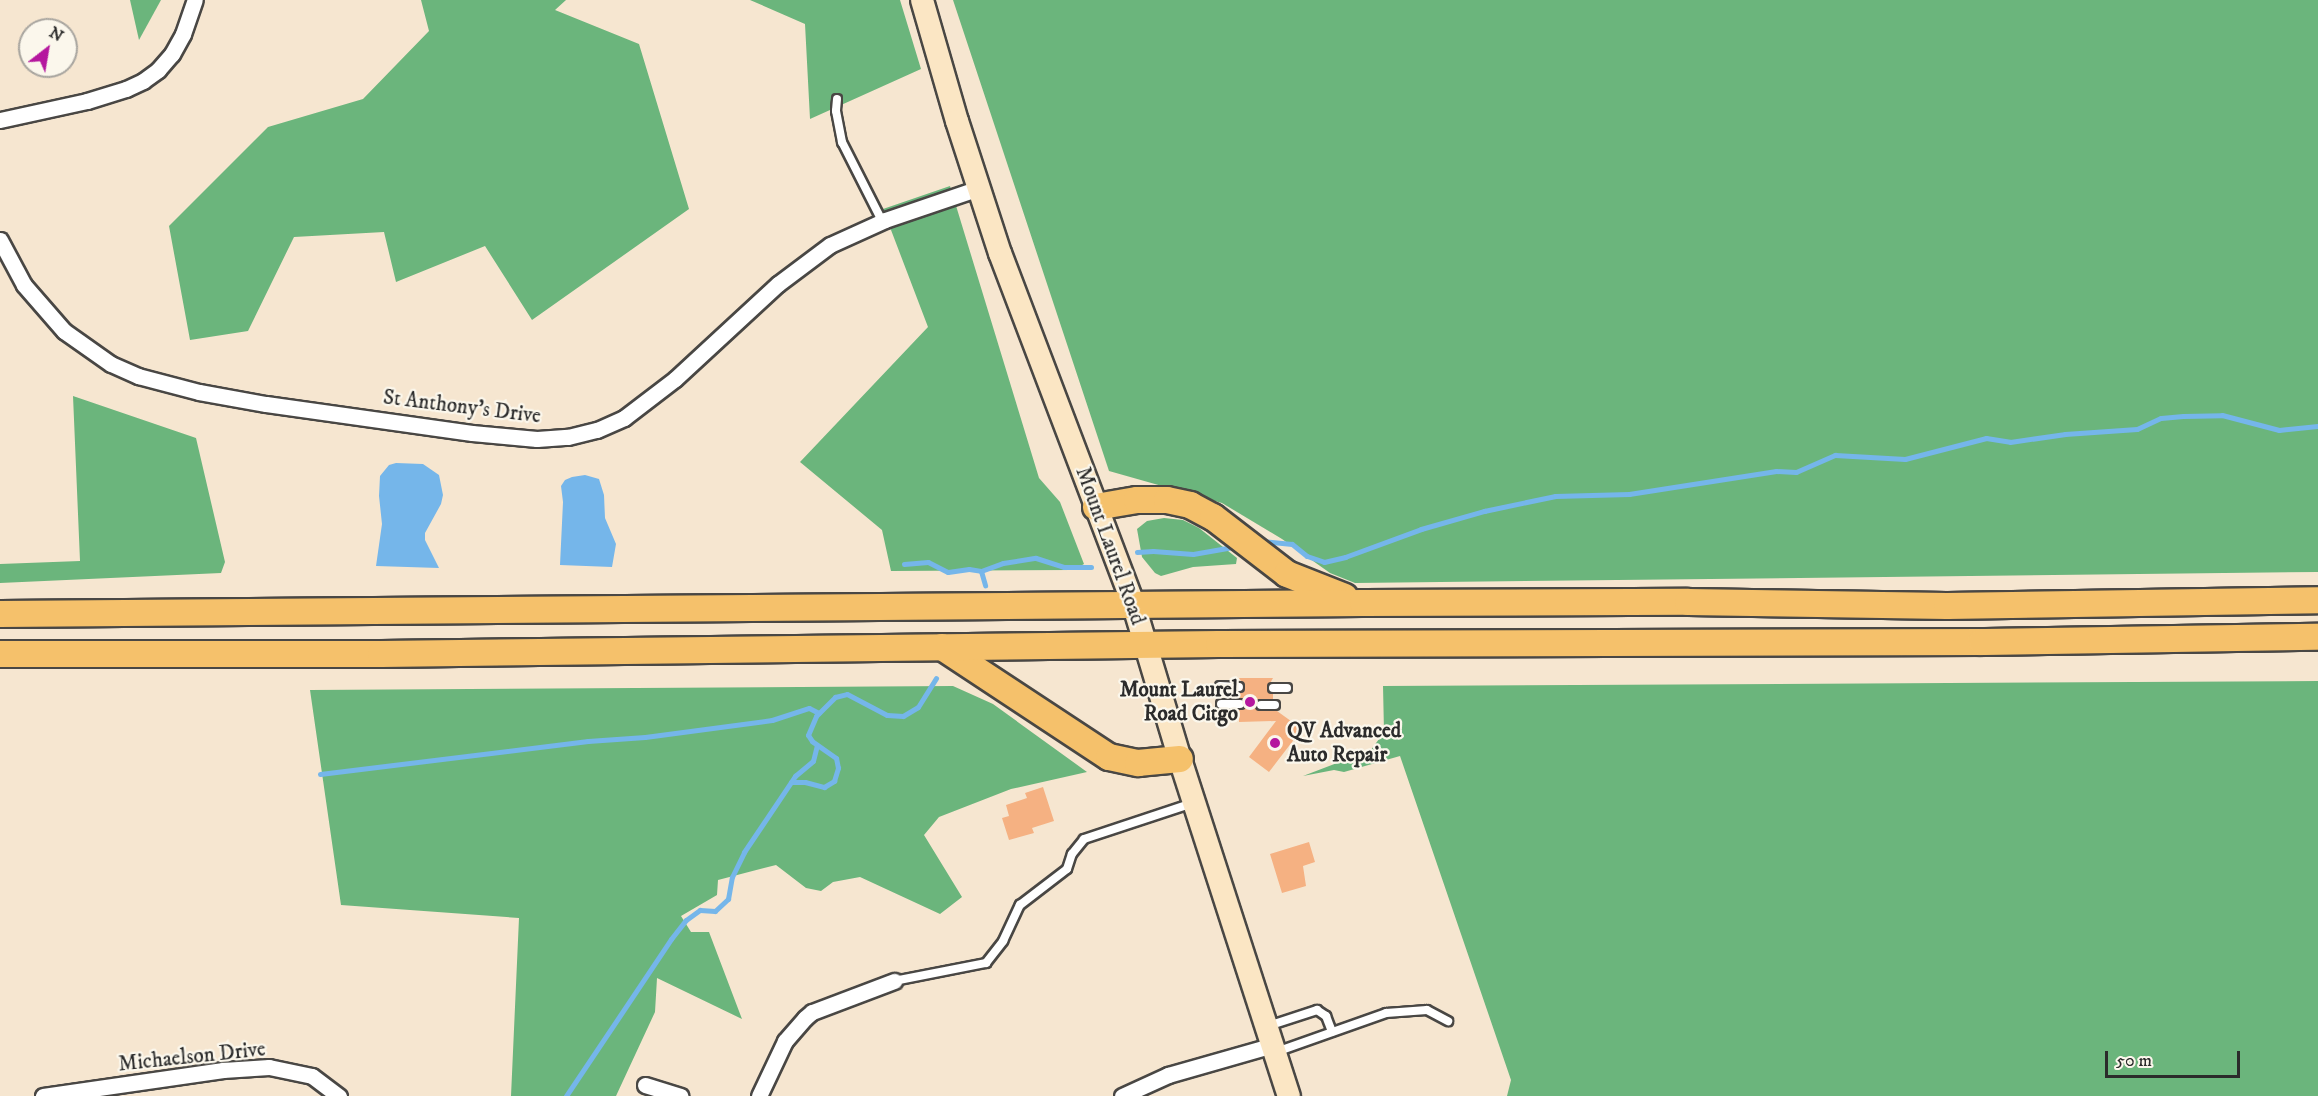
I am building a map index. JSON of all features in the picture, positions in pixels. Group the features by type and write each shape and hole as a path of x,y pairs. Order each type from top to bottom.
{"highway":[{"path":"1096,507 1137,500 1167,500 1190,505 1236,532 1287,574 1363,603"},
{"path":"0,614 1363,603 1688,602 1947,606 2318,600"},
{"path":"0,654 393,654 1146,645 1982,642 2318,637"},
{"path":"942,647 1109,757 1138,763 1180,759"}],"main road":[{"name":"Mount Laurel Road","path":"922,0 1014,295 1134,606 1180,759 1289,1096"}],"street":[{"path":"0,120 107,96 143,81 158,70 172,54 183,34 195,0"},
{"name":"St Anthony's Drive","path":"0,240 24,285 64,331 111,364 138,375 199,392 266,404 494,436 537,439 568,437 597,430 624,418 675,379 803,264 830,245 882,220 979,188"},
{"path":"759,1096 785,1041 812,1012 894,981"},
{"path":"1122,1096 1168,1075 1271,1042"},
{"name":"Michaelson Drive","path":"43,1096 223,1070 268,1068 312,1076 339,1096"},
{"path":"645,1084 680,1096"}],"lane":[{"path":"837,99 836,111 842,142 882,220"},
{"path":"1220,686 1239,687"},
{"path":"1273,688 1287,688"},
{"path":"1221,704 1239,704"},
{"path":"1261,705 1275,705"},
{"path":"894,981 986,963 1003,941 1020,905 1067,869 1072,854 1084,839 1194,803"},
{"path":"1271,1042 1317,1010 1326,1016 1332,1032"},
{"path":"1271,1042 1332,1032 1386,1012 1427,1010 1448,1021"}],"green space":[{"path":"130,0 161,0 139,40"},
{"path":"421,0 566,0 555,10 639,44 689,209 532,320 485,246 396,282 384,232 294,237 248,331 190,340 169,226 268,127 363,99 429,31"},
{"path":"750,0 900,0 921,69 810,119 805,24"},
{"path":"953,0 2318,0 2318,572 1355,583 1330,573 1282,539 1222,503 1109,471"},
{"path":"950,186 1039,478 1060,502 1084,564 1073,570 891,571 882,530 800,462 928,327 883,209"},
{"path":"73,396 196,438 225,562 221,573 0,583 0,564 80,561"},
{"path":"1164,518 1183,520 1199,528 1237,558 1236,564 1193,567 1161,576 1155,573 1142,557 1137,529 1147,521"},
{"path":"2318,681 2318,1096 1507,1096 1511,1080 1400,756 1344,772 1334,770 1303,776 1371,750 1384,732 1383,686"},
{"path":"953,686 993,704 1087,772 1011,789 939,817 924,835 962,897 940,914 860,877 833,882 821,891 806,888 776,865 718,880 717,895 681,916 691,932 709,932 742,1019 657,978 655,1012 616,1096 511,1096 519,918 341,905 310,690"}],"water":[{"path":"423,464 439,475 443,495 441,504 425,533 425,540 439,568 376,566 382,524 379,496 380,476 389,465"},
{"path":"585,475 599,479 604,495 605,518 616,544 612,567 560,565 563,502 561,486 565,480"}],"building":[{"path":"1239,678 1273,678 1267,689 1273,694 1273,699 1259,700 1256,707 1260,711 1277,711 1302,729 1269,772 1249,757 1276,721 1239,722 1239,710 1246,703 1239,698 1239,693 1245,687"},
{"path":"1043,787 1054,821 1032,828 1034,833 1009,840 1002,818 1009,816 1006,805 1027,798 1025,793"},
{"path":"1309,842 1315,862 1303,866 1306,886 1282,893 1270,854"}],"waterway":[{"path":"1263,541 1292,544 1307,556 1324,562 1345,557 1421,529 1484,511 1555,496 1629,494 1776,471 1796,472 1835,455 1905,459 1986,438 2010,442 2065,434 2137,429 2161,418 2183,416 2222,415 2279,430 2318,426"},
{"path":"1137,552 1193,554 1231,547"},
{"path":"904,564 928,562 948,572 969,569 981,571 1003,563 1036,558 1064,567 1091,567"},
{"path":"981,571 985,585"},
{"path":"791,782 805,782 824,787 834,781 838,768 836,758 812,741 808,735 816,716 835,697 847,694 887,715 903,716 918,707 936,678"},
{"path":"320,774 588,741 645,737 772,720 809,708 819,713"},
{"path":"566,1096 686,920 700,910 715,911 728,899 732,877 744,852 795,776 813,761 817,745"}],"place":[{"name":"Mount Laurel Road Citgo","path":"1250,702"},
{"name":"QV Advanced Auto Repair","path":"1275,743"}]}
